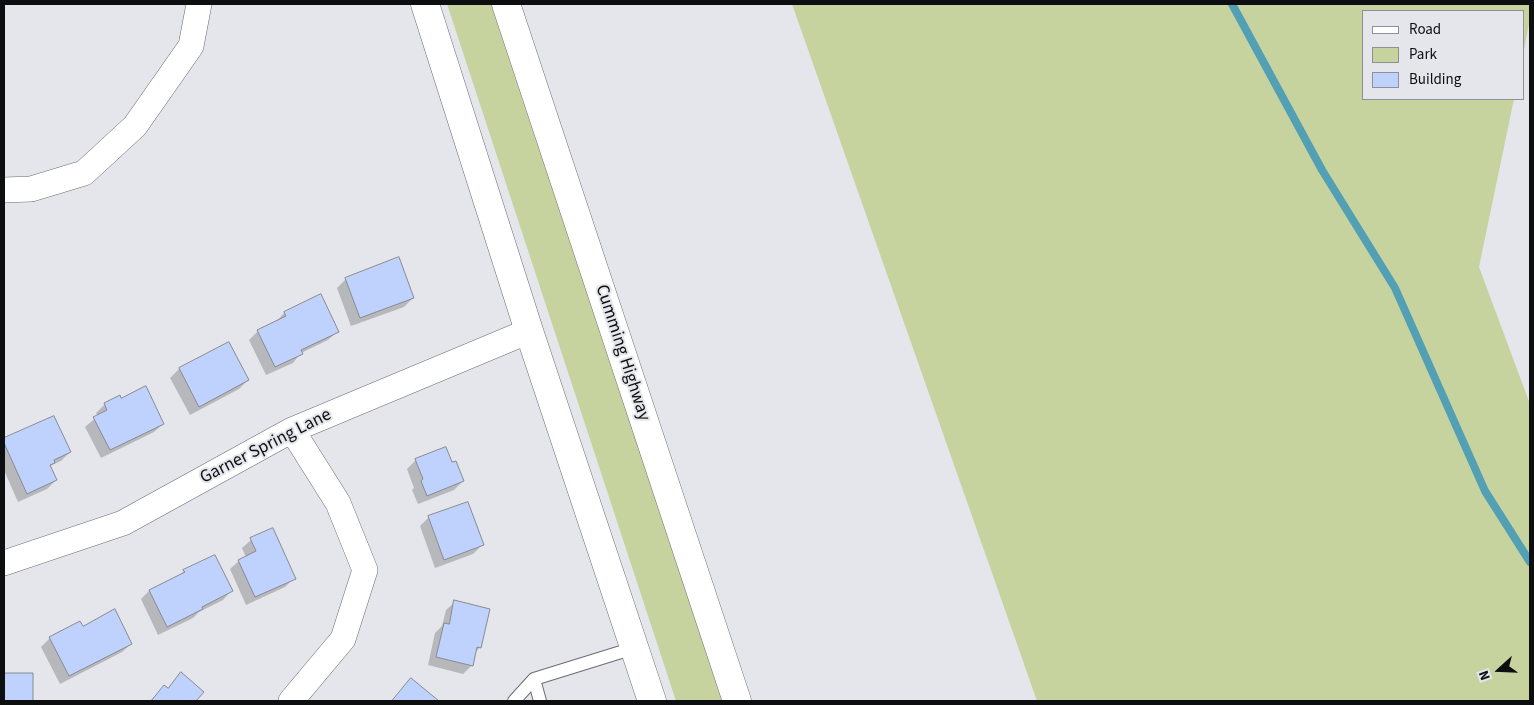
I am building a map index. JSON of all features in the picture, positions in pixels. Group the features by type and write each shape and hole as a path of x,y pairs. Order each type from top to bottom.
{"highway":[{"path":"425,4 652,701"},
{"name":"Cumming Highway","path":"506,4 738,701"}],"street":[{"path":"4,190 31,189 84,173 135,126 191,46 199,4"},
{"name":"Garner Spring Lane","path":"4,563 123,523 292,430 530,331"},
{"path":"291,701 343,639 365,570 338,503 292,430"}],"lane":[{"path":"514,701 534,679 634,648"},
{"path":"534,679 540,701"}],"green space":[{"path":"447,4 495,4 722,701 676,701"},
{"path":"792,4 1530,4 1530,19 1524,50 1524,10 1362,10 1362,100 1514,100 1479,267 1530,404 1530,701 1037,701"}],"building":[{"path":"399,257 414,298 360,318 345,278"},
{"path":"321,294 339,332 301,350 303,354 275,367 257,330 286,316 284,312"},
{"path":"229,342 249,380 199,407 179,368"},
{"path":"146,386 164,424 110,450 93,417 107,410 104,403 120,395 121,398"},
{"path":"54,416 71,452 54,460 55,463 50,465 57,480 27,494 4,443 4,438"},
{"path":"446,447 452,462 456,461 464,481 427,496 415,459"},
{"path":"468,502 484,545 444,560 428,516"},
{"path":"273,528 296,579 255,597 238,560 256,551 250,538"},
{"path":"215,555 233,591 167,627 149,590 185,572 183,570"},
{"path":"454,600 490,609 481,648 477,647 473,666 436,657 444,623 449,624"},
{"path":"115,609 132,644 69,676 49,637 80,621 83,626"},
{"path":"181,672 204,692 196,701 151,701 164,685 168,688"},
{"path":"4,673 33,673 33,701 4,701"},
{"path":"411,678 439,701 392,701"}],"waterway":[{"path":"1232,4 1322,170 1395,288 1485,491 1530,562"}]}
